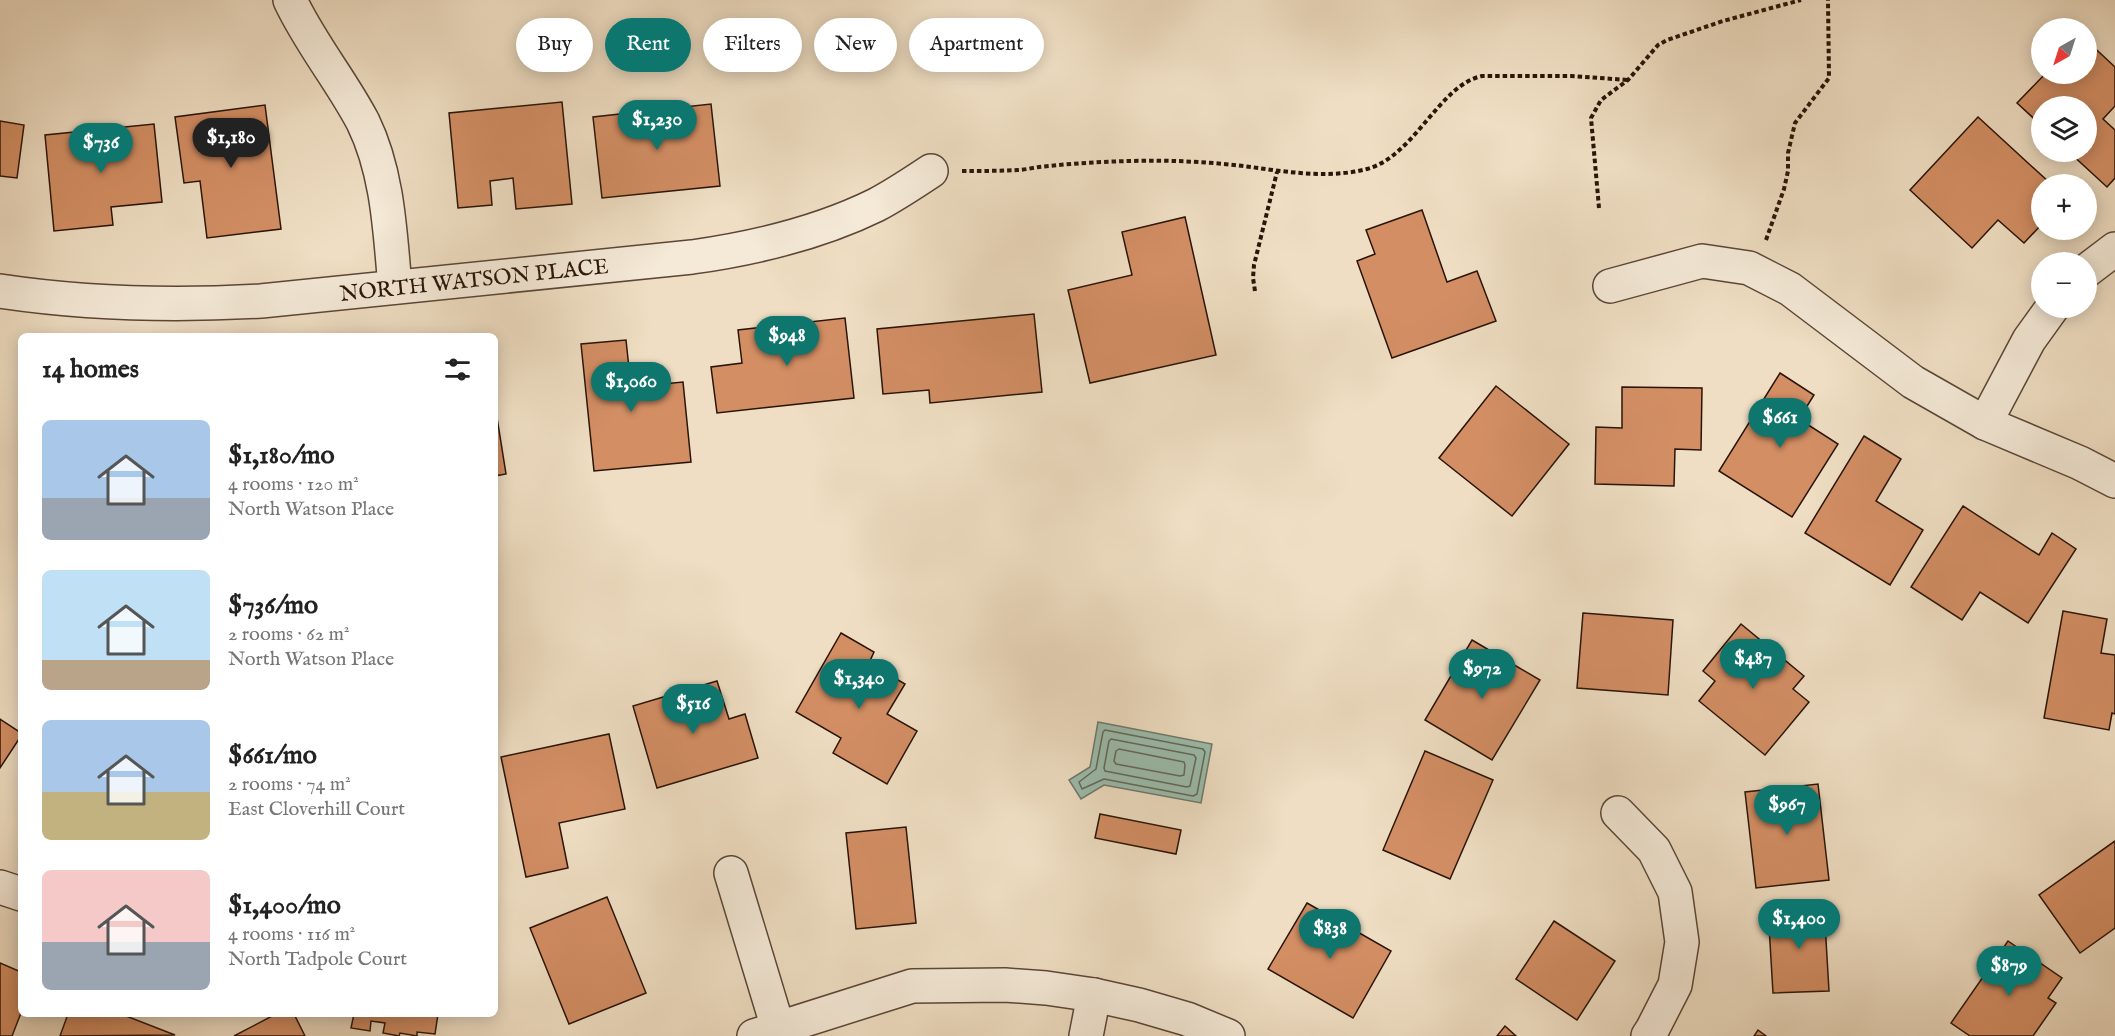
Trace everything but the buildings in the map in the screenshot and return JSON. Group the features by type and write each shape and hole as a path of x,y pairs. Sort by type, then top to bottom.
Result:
{"street":[{"path":"290,0 363,122 377,159 386,196 395,287"},
{"name":"NORTH WATSON PLACE","path":"0,291 90,302 204,304 261,301 730,252 806,233 842,220 878,204 931,171"},
{"path":"2097,263 2115,249"},
{"path":"1610,286 1702,261 1749,268 1790,289 1913,382 1985,423 2080,463 2115,481"},
{"path":"1985,423 2029,340 2045,318"},
{"path":"1618,813 1654,850 1675,892 1682,942 1675,985 1648,1036"},
{"path":"731,873 766,1032 912,986 1005,985 1094,995 1139,1005 1177,1016 1228,1036"},
{"path":"0,887 18,893"},
{"path":"1086,1036 1094,995"}],"path":[{"path":"1599,208 1591,118 1601,100 1628,80 1658,45 1685,33 1801,0"},
{"path":"1765,244 1784,189 1791,135 1795,123 1829,78 1828,0"},
{"path":"931,171 1019,170 1176,161 1258,168 1277,172 1363,170 1379,165 1394,156 1439,107 1471,78 1529,75 1628,80"},
{"path":"1255,291 1254,265 1277,172"}],"water":[{"path":"1098,722 1212,744 1201,803 1104,785 1081,799 1069,780 1090,767"}]}
